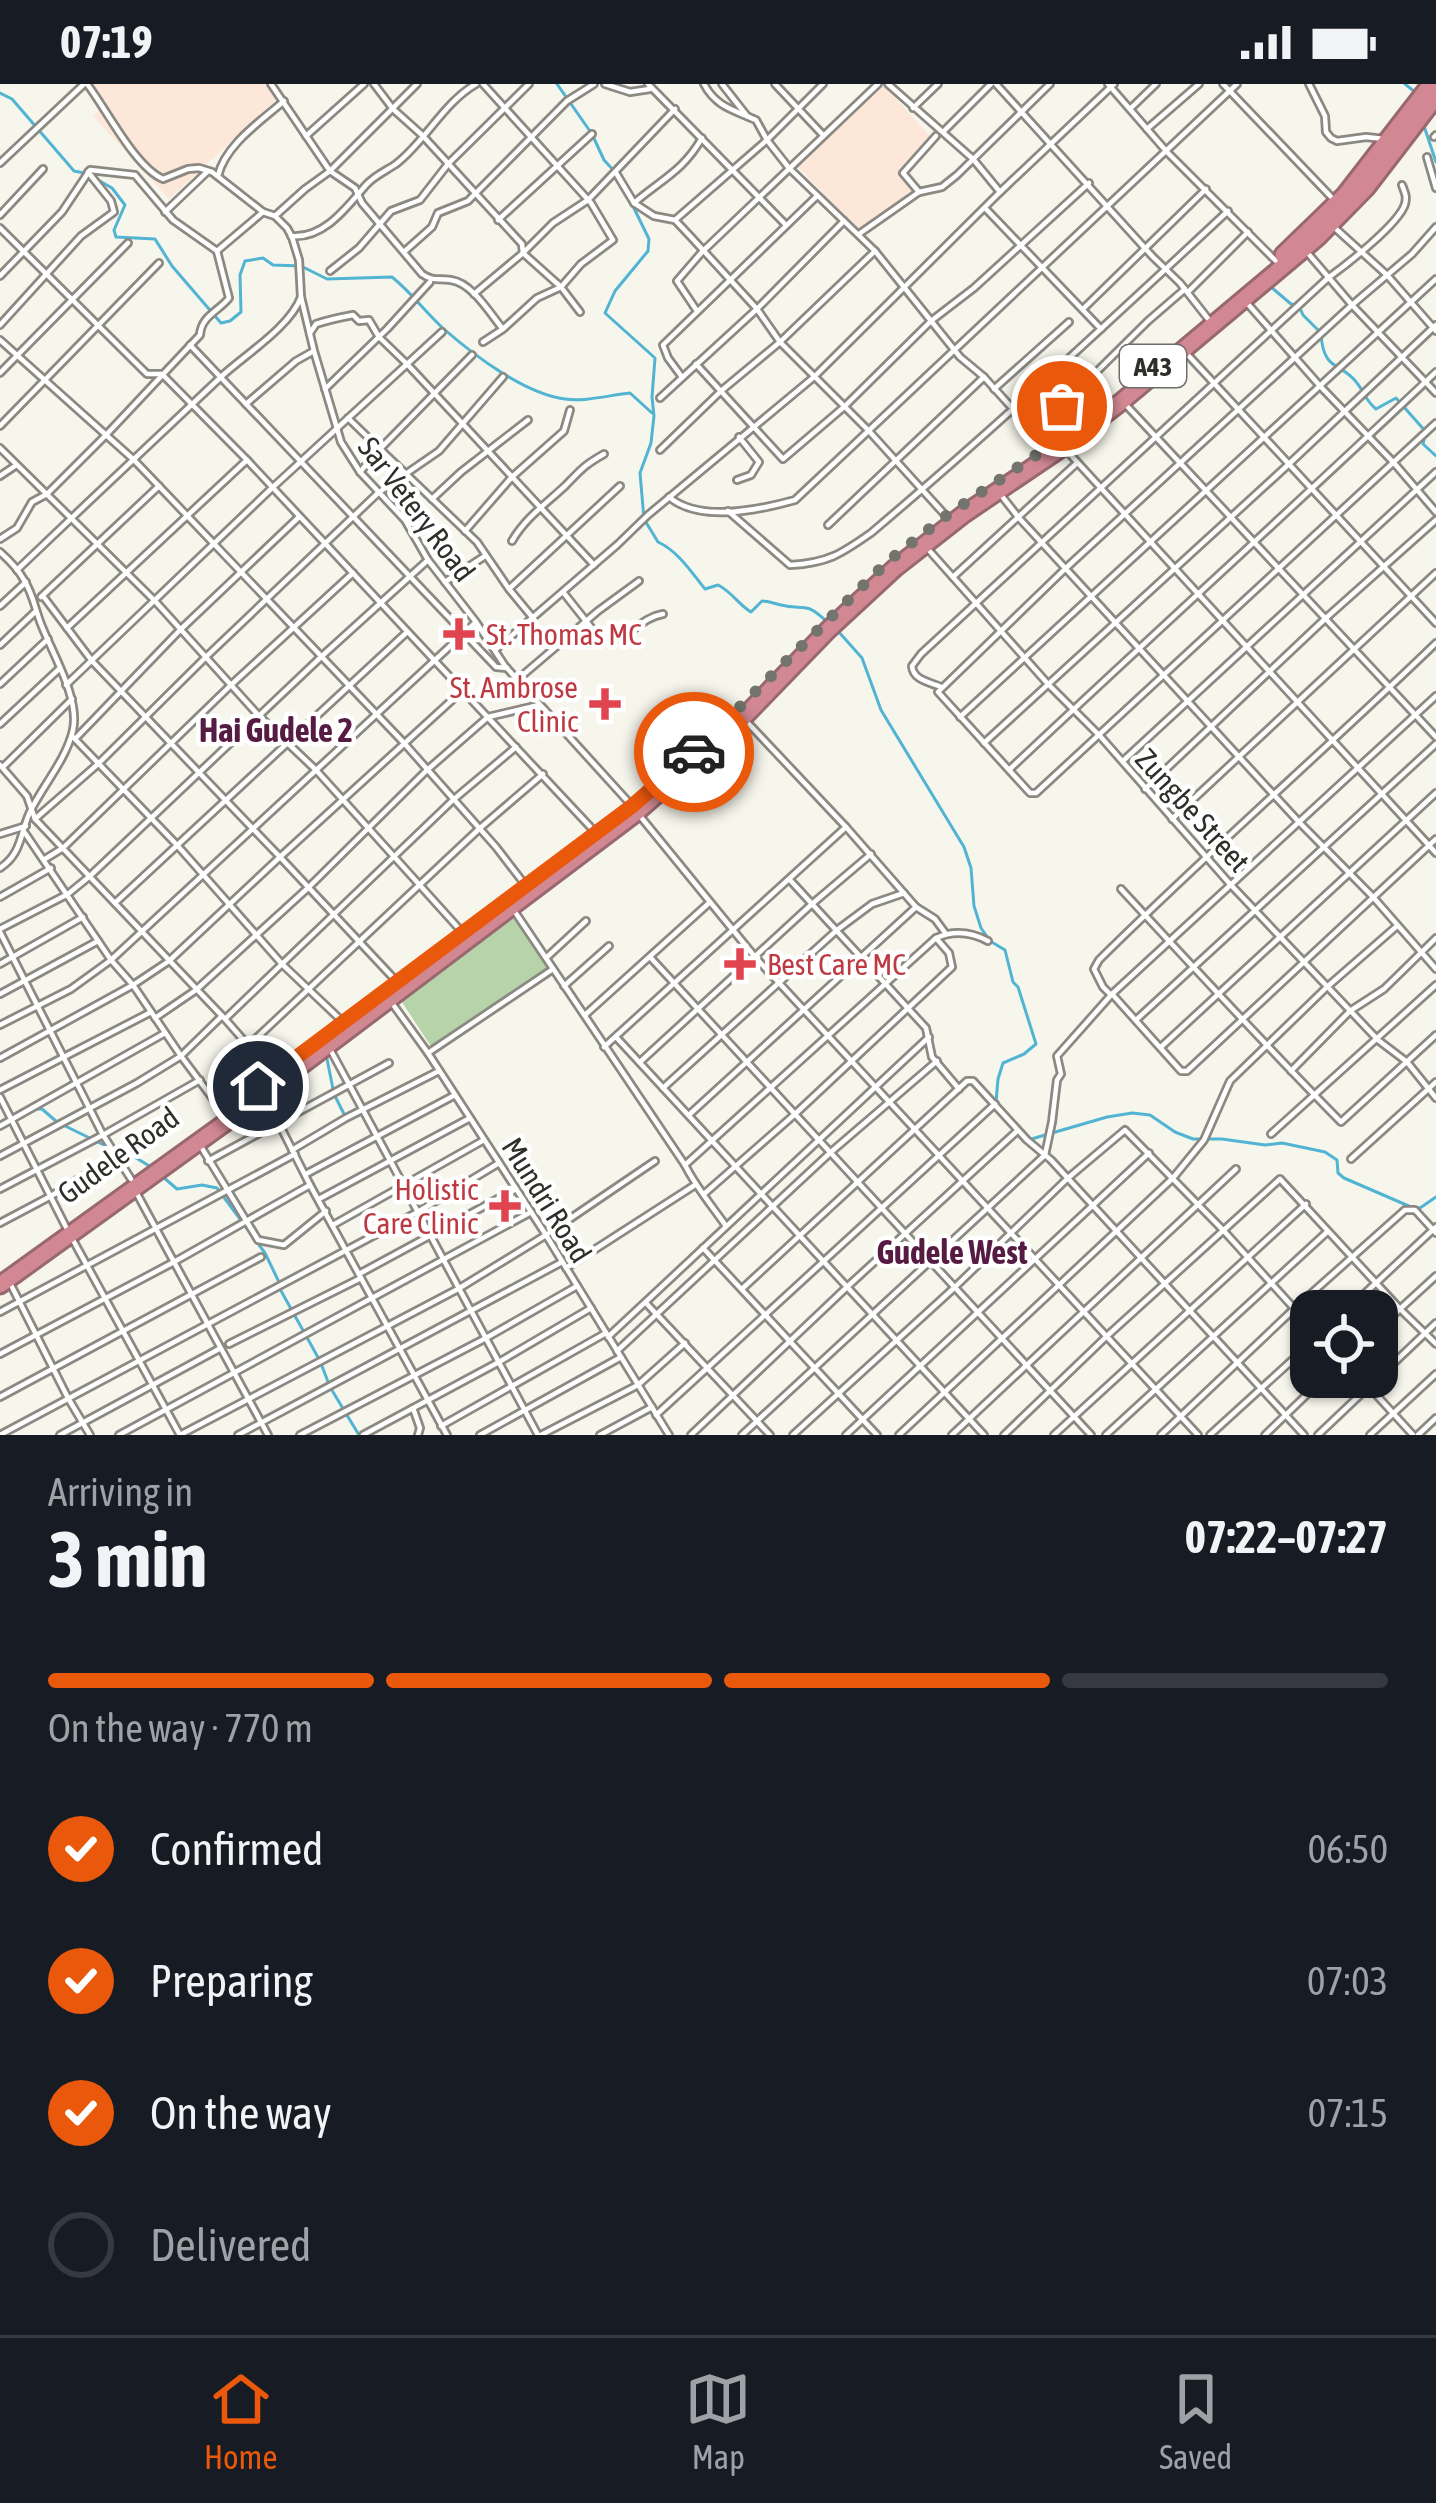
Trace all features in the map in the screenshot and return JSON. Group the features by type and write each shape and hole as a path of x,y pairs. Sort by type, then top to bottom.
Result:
{"highway":[{"name":"A43","path":"841,612 887,562 1116,396 1276,261 1337,203 1431,84"},
{"name":"A43","path":"825,627 924,544 1122,401 1305,249 1366,188 1436,97"},
{"name":"Gudele Road","path":"133,1184 198,1141 343,1022 512,908 635,809 744,717 825,627"},
{"name":"Gudele Road","path":"3,1279 264,1093 463,932 635,809 825,627"}],"street":[{"path":"0,163 85,84 155,177 163,179 188,169 208,171 275,216 329,171 417,84"},
{"path":"271,84 329,171 356,188 362,203 422,274 431,280 452,280 475,294 503,329"},
{"path":"306,136 364,84"},
{"path":"374,84 580,312"},
{"path":"292,236 307,235 334,220 461,95 479,84 505,106 588,200 613,240 561,286 537,298 483,342"},
{"path":"331,271 395,208 416,204 448,164 529,84"},
{"path":"405,251 432,227 442,210 465,204 567,101 594,84"},
{"path":"605,84 630,92 649,86 786,225"},
{"path":"704,84 730,112 758,123 789,168 875,251 955,350 1013,410 1042,451"},
{"path":"722,84 747,116"},
{"path":"775,84 823,135"},
{"path":"674,220 824,84"},
{"path":"697,311 677,281 878,84"},
{"path":"888,84 974,159 1000,191"},
{"path":"913,107 938,84"},
{"path":"944,131 994,84 1209,320"},
{"path":"858,234 919,192 942,187 1050,84"},
{"path":"1131,108 1156,84"},
{"path":"1147,129 1199,84"},
{"path":"1223,84 1337,203"},
{"path":"669,497 681,507 754,512 795,500 1237,84"},
{"path":"1309,84 1331,138 1389,141"},
{"path":"495,650 814,377 1111,85 1168,152 1276,261"},
{"path":"218,176 230,152 284,101"},
{"path":"475,294 553,223 588,200 675,109"},
{"path":"498,220 592,134"},
{"path":"919,192 903,173 936,136"},
{"path":"634,203 675,175 702,138"},
{"path":"1427,158 1436,188"},
{"path":"0,215 43,169"},
{"path":"165,212 208,171"},
{"path":"0,539 19,525 35,499 47,494 106,435 229,298 218,251 165,212 135,175 87,172"},
{"path":"0,276 62,212 87,172"},
{"path":"0,325 82,236 114,212 111,201 87,172"},
{"path":"616,173 634,203 654,216 674,220 757,309 780,342 946,516"},
{"path":"696,364 783,459 1089,183"},
{"path":"941,687 916,676 912,666 921,654 1362,250 1404,208 1402,185"},
{"path":"1083,309 1206,189"},
{"path":"682,377 663,345 818,196"},
{"path":"985,207 1102,329"},
{"path":"728,511 790,565 827,561 840,554 872,533 1013,410 1228,211"},
{"path":"218,251 263,212"},
{"name":"Sar Vetery Road","path":"275,216 292,236 299,260 310,334 336,430 360,472 405,520 428,560 507,668 635,809 755,957 1198,1435"},
{"path":"660,398 844,221"},
{"path":"984,743 1435,328 1332,225"},
{"path":"1436,227 938,692 1033,794 1436,423"},
{"path":"0,228 147,374 162,374 193,405 596,833"},
{"path":"1030,432 1248,232"},
{"path":"0,373 128,243"},
{"path":"1305,249 1436,393"},
{"path":"659,450 875,251"},
{"path":"0,427 159,263"},
{"path":"960,716 1436,278"},
{"path":"325,389 431,280"},
{"path":"17,570 274,331 302,297"},
{"path":"1245,301 1436,512"},
{"path":"310,334 316,324 353,315 359,321 369,320 379,337 594,565"},
{"path":"994,388 1069,322"},
{"path":"66,686 442,332"},
{"path":"0,340 134,460 267,598 404,743 526,886"},
{"path":"190,345 496,667 507,668"},
{"path":"246,404 314,351"},
{"path":"1185,351 1436,622"},
{"path":"360,472 472,356"},
{"path":"1009,770 1436,373"},
{"path":"35,819 378,493 439,452 503,377"},
{"path":"827,525 984,377"},
{"path":"1122,401 1436,740 1136,1019"},
{"path":"465,532 512,477 564,431 570,410"},
{"path":"348,418 477,542 533,618"},
{"path":"432,499 528,420"},
{"path":"737,480 751,475 759,462 739,437"},
{"path":"1063,447 1436,853"},
{"path":"0,448 155,601 463,932"},
{"path":"512,541 538,507 581,467 604,454"},
{"path":"67,629 247,460"},
{"path":"953,577 1078,463"},
{"path":"0,476 16,465"},
{"path":"1122,762 1436,472"},
{"path":"35,602 159,486"},
{"path":"509,589 620,486"},
{"path":"998,491 1436,969"},
{"path":"1,868 15,856 32,808 73,738 299,517"},
{"path":"1145,789 1436,520"},
{"name":"Zungbe Street","path":"924,544 1230,884 1378,1040 1407,1062 1436,1098"},
{"path":"0,552 26,582 35,602 72,699 73,738 177,845 282,964 343,1022"},
{"path":"445,582 485,556"},
{"path":"0,566 8,559"},
{"path":"268,1435 103,1135 0,931 68,894 90,876 428,560"},
{"path":"45,859 63,848 352,573"},
{"path":"1171,819 1436,573"},
{"path":"517,680 639,581"},
{"path":"0,607 26,582"},
{"path":"563,592 607,642 662,614"},
{"name":"Mundri Road","path":"43,596 92,661 361,942 667,1434"},
{"path":"0,645 36,610"},
{"path":"0,1024 71,988 111,960 476,622"},
{"path":"115,902 408,631"},
{"path":"0,684 47,639"},
{"path":"1436,643 1205,856 1094,969 1103,987 1184,1072 1436,839"},
{"path":"0,724 58,669"},
{"path":"0,1058 169,962 464,690"},
{"path":"742,1435 1045,1155 1060,1074 1057,1056 1111,994 1436,696"},
{"path":"72,699 1,766 26,796 35,819 274,1075"},
{"path":"539,705 488,717 196,990 0,1094 180,1435 458,1289 655,1161"},
{"path":"744,717 916,908 935,919 946,934"},
{"path":"0,1156 181,1056 453,800 516,747"},
{"path":"248,1046 543,774"},
{"path":"1161,1046 1436,793"},
{"path":"604,1047 846,826"},
{"path":"0,834 26,829"},
{"path":"26,829 111,960 226,1116"},
{"path":"640,1062 871,854"},
{"path":"0,897 51,868"},
{"path":"790,880 926,1028 929,1051 959,1089"},
{"path":"1121,889 1341,1123 1436,1035"},
{"path":"663,1088 837,930 872,904 904,893"},
{"path":"585,1015 709,903"},
{"path":"512,908 726,1227"},
{"path":"689,1116 916,908"},
{"path":"0,964 83,917"},
{"path":"546,958 586,921"},
{"path":"899,1435 1173,1178 1204,1140 1230,1081 1397,926"},
{"path":"685,1166 936,938 974,934 988,941"},
{"path":"704,1194 953,964 936,938"},
{"path":"1291,1071 1350,1011 1384,988 1436,938"},
{"path":"0,994 98,941"},
{"path":"564,986 609,946"},
{"path":"650,957 1091,1435"},
{"path":"428,1053 553,969"},
{"path":"1271,1134 1436,985"},
{"path":"0,1126 165,1033"},
{"path":"616,1036 984,1435"},
{"path":"441,1426 607,1335 929,1037"},
{"path":"327,1043 539,1435 638,1385 685,1343"},
{"path":"479,1435 619,1354 831,1152 938,1061"},
{"path":"208,1161 389,1063"},
{"path":"0,1312 157,1230 362,1110 439,1071"},
{"path":"0,1189 200,1080"},
{"path":"742,1288 973,1081 1304,1435"},
{"path":"1351,1159 1436,1082"},
{"path":"264,1093 446,1435"},
{"path":"305,1174 455,1095"},
{"path":"656,1415 995,1104"},
{"path":"319,1199 470,1118"},
{"path":"794,1435 1124,1130 1290,1303"},
{"path":"691,1435 1018,1131"},
{"path":"333,1225 484,1140"},
{"path":"198,1141 258,1240 284,1245 326,1211"},
{"path":"846,1435 1149,1153"},
{"path":"0,1223 117,1154"},
{"path":"0,1435 416,1213 499,1163"},
{"path":"952,1435 1236,1169"},
{"path":"1004,1435 1280,1179 1436,1344"},
{"path":"238,1435 564,1265 695,1185"},
{"path":"0,1354 310,1186"},
{"path":"230,1344 516,1189"},
{"path":"1054,1435 1306,1204"},
{"path":"1315,1290 1406,1210 1414,1210 1435,1230 1368,1290"},
{"path":"119,1435 531,1212"},
{"path":"1106,1435 1330,1230"},
{"path":"703,1248 877,1435"},
{"path":"0,1397 261,1257"},
{"path":"1400,1309 1436,1276"},
{"path":"3,1279 90,1435"},
{"path":"300,1435 577,1286"},
{"path":"646,1303 770,1435"},
{"path":"363,1435 591,1308"},
{"path":"1161,1435 1290,1313"},
{"path":"1398,1360 1436,1323"},
{"path":"61,1435 221,1348"},
{"path":"1210,1435 1290,1362"},
{"path":"1370,1435 1436,1374"},
{"path":"1265,1435 1304,1398"},
{"path":"1318,1435 1358,1398"},
{"path":"1378,1398 1416,1435 1436,1418"},
{"path":"600,1435 652,1407"},
{"path":"412,1408 421,1428 418,1435"}],"shaded area":[{"path":"91,84 265,84 278,98 169,199 93,116 107,102"},
{"path":"882,84 931,137 899,174 913,189 860,231 796,165"}],"green space":[{"path":"515,917 550,969 432,1048 398,996"}],"waterway":[{"path":"557,84 615,172"},
{"path":"1405,84 1415,92"},
{"path":"0,93 12,99 74,171 84,173"},
{"path":"1424,126 1436,162"},
{"path":"98,180 112,188 125,205 114,230 116,237 155,239 221,323 241,312 240,275 245,261 263,258 273,265 301,266 327,279 392,277 457,340 517,382 565,399 630,393 652,413"},
{"path":"628,196 649,239 648,251 615,291 605,313 655,358 651,443 640,473 644,519 658,542 705,589 718,585 751,612 765,601 808,608 826,621"},
{"path":"1271,287 1299,306 1321,333 1329,361 1351,376 1376,409 1396,398 1426,432 1423,444 1436,456"},
{"path":"838,631 862,658 881,710 964,847 981,928 1005,950 1018,987 1036,1044 1003,1063 996,1102"},
{"path":"326,1054 334,1094 346,1118"},
{"path":"0,1103 8,1116"},
{"path":"34,1109 42,1109 57,1122 108,1147"},
{"path":"1028,1140 1107,1117 1150,1115 1193,1139 1282,1143 1325,1152 1337,1160 1338,1173 1344,1178 1411,1207 1420,1208 1436,1197"},
{"path":"116,1152 151,1167"},
{"path":"163,1177 177,1189 217,1188 265,1253 278,1280"},
{"path":"280,1289 359,1435"}],"way so far":[{"path":"694,752 887,562 1042,451 1030,432 1062,406"}],"place":[{"name":"St. Thomas MC","path":"459,634"},
{"name":"St. Ambrose Clinic","path":"605,704"},
{"name":"Best Care MC","path":"740,964"},
{"name":"Holistic Care Clinic","path":"505,1206"}],"district":[{"name":"Hai Gudele 2","path":"276,730"},
{"name":"Gudele West","path":"952,1252"}],"route":[{"path":"258,1086 632,806 694,752"}]}
